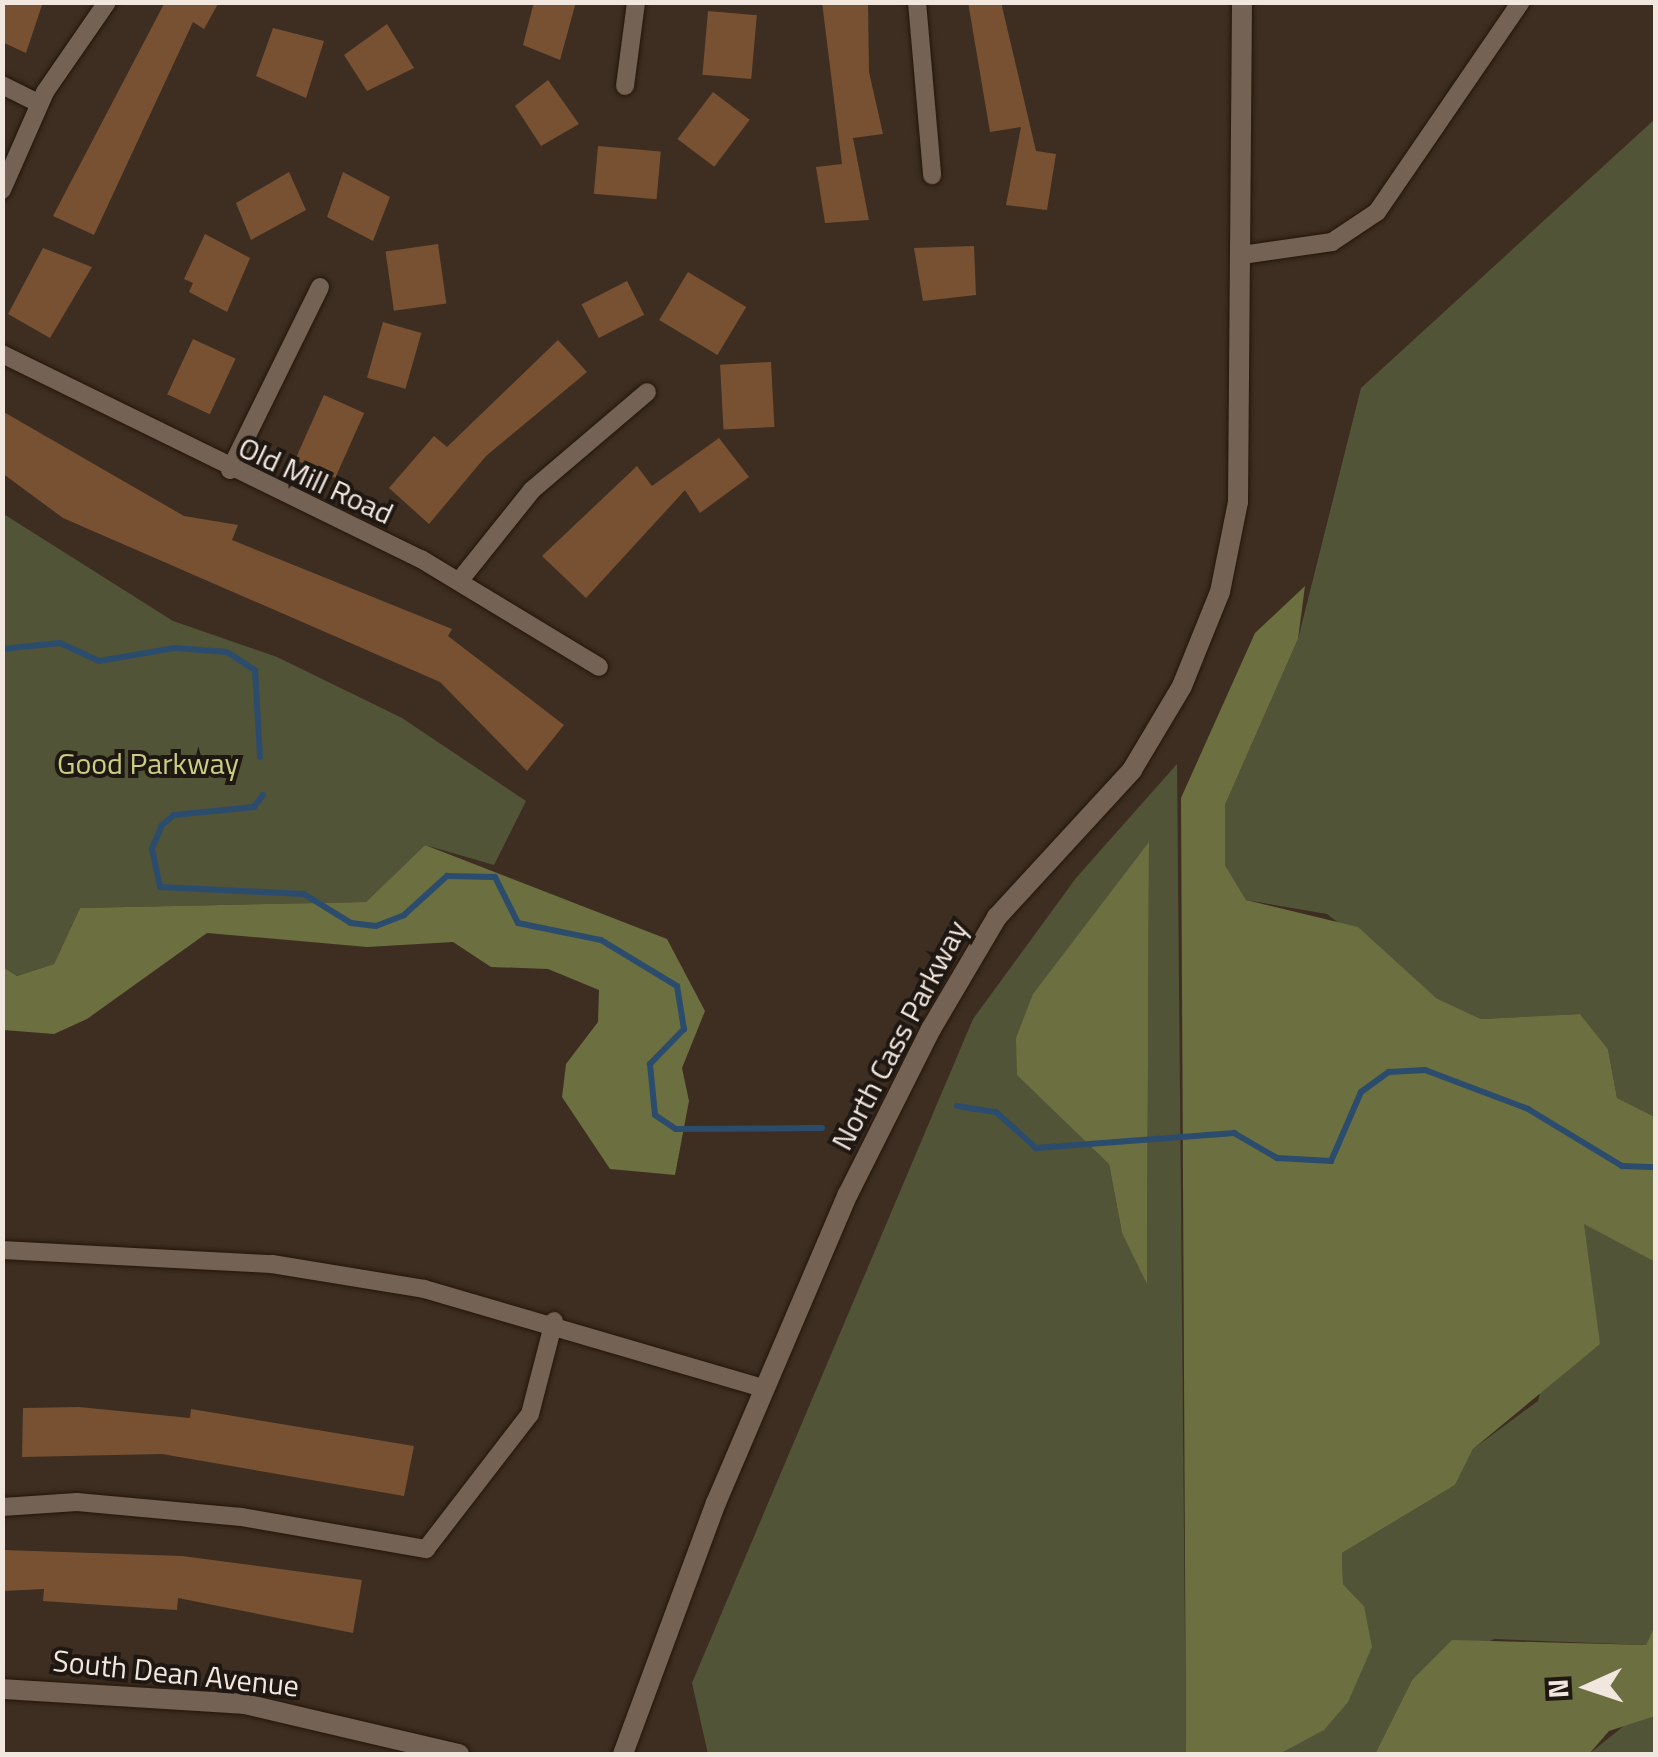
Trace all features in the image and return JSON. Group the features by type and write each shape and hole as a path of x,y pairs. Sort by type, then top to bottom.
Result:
{"street":[{"path":"2,190 40,104 107,2"},
{"path":"626,86 636,2"},
{"path":"918,2 932,176"},
{"name":"North Cass Parkway","path":"623,1754 765,1388 930,1028 997,916 1132,770 1182,686 1220,592 1238,502 1242,2"},
{"path":"1242,255 1332,242 1377,212 1521,2"},
{"path":"2,85 40,104"},
{"path":"230,470 320,287"},
{"name":"Old Mill Road","path":"2,354 230,470 460,580 600,668"},
{"path":"460,580 532,490 647,392"},
{"path":"2,1250 272,1264 554,1321 765,1388"},
{"path":"2,1507 78,1502 241,1517 426,1549 530,1414 554,1321"},
{"name":"South Dean Avenue","path":"2,1689 245,1704 458,1754"}],"green space":[{"path":"1655,119 1655,1117 1617,1098 1608,1049 1580,1014 1481,1019 1436,998 1327,914 1246,900 1225,865 1225,805 1298,639 1361,388"},
{"name":"Good Parkway","path":"2,513 173,621 277,657 402,718 526,801 494,865 425,845 366,902 80,908 54,964 17,976 3,967"},
{"path":"1305,586 1298,639 1225,805 1225,865 1246,900 1358,927 1436,998 1481,1019 1580,1014 1608,1049 1617,1098 1655,1117 1655,1262 1584,1224 1600,1344 1473,1449 1455,1485 1342,1553 1343,1584 1364,1606 1372,1647 1348,1702 1324,1730 1279,1754 1186,1754 1181,798 1255,633"},
{"path":"1177,764 1186,1754 708,1754 692,1683 973,1019 1076,878","holes":["1149,844 1147,1281 1122,1233 1109,1164"]},
{"path":"1149,842 1147,1284 1122,1233 1109,1164 1017,1075 1016,1038 1033,994"},
{"path":"425,845 667,939 705,1011 682,1068 689,1101 675,1175 610,1169 562,1097 566,1064 598,1022 599,990 548,969 491,967 453,942 367,947 207,933 87,1019 54,1034 3,1030 3,967 17,976 54,964 80,908 366,902"},
{"path":"1583,1223 1655,1262 1656,1626 1646,1645 1494,1639 1412,1680 1375,1754 1279,1754 1364,1606 1343,1584 1342,1553 1455,1485 1473,1449 1538,1401"},
{"path":"1655,1626 1655,1716 1609,1731 1589,1754 1375,1754 1412,1680 1452,1640 1646,1645"},
{"path":"1636,1716 1655,1716 1655,1754 1589,1754"}],"building":[{"path":"2,2 43,2 26,53 2,42"},
{"path":"165,2 219,2 204,29 193,22 94,235 53,216"},
{"path":"534,2 576,2 560,60 523,45"},
{"path":"822,2 868,2 869,72 883,134 853,138 869,220 825,223 816,167 842,164"},
{"path":"968,2 1001,2 1036,151 1056,154 1047,210 1006,205 1021,127 990,132"},
{"path":"708,11 757,15 751,79 702,75"},
{"path":"387,24 414,68 367,91 344,55"},
{"path":"273,28 324,41 306,98 256,76"},
{"path":"548,80 579,124 541,146 515,106"},
{"path":"713,92 750,120 714,167 677,139"},
{"path":"598,146 661,151 657,199 594,194"},
{"path":"289,172 306,210 251,240 236,203"},
{"path":"343,172 390,197 373,241 327,217"},
{"path":"205,234 250,258 227,312 189,292 193,283 184,279"},
{"path":"438,244 446,303 394,311 386,251"},
{"path":"974,246 976,295 923,301 914,248"},
{"path":"43,248 92,267 50,338 8,314"},
{"path":"688,272 746,307 717,355 659,320"},
{"path":"627,281 644,315 599,338 582,304"},
{"path":"383,322 421,333 405,389 367,378"},
{"path":"193,339 236,359 210,414 167,394"},
{"path":"558,340 587,372 486,456 429,524 389,488 434,436 447,447"},
{"path":"771,362 774,427 723,430 720,365"},
{"path":"324,395 364,413 335,478 295,460"},
{"path":"2,411 184,516 238,525 232,540 452,629 448,636 564,725 527,771 440,682 63,518 2,473"},
{"path":"719,438 749,477 700,513 685,490 586,598 542,556 637,466 652,486"},
{"path":"79,1407 190,1418 191,1409 414,1446 404,1496 162,1454 22,1457 23,1408"},
{"path":"2,1550 182,1556 362,1580 353,1633 178,1598 177,1610 43,1601 44,1589 2,1591"}],"waterway":[{"path":"2,649 60,643 99,661 175,648 227,652 255,670 260,757"},
{"path":"263,795 254,807 174,815 162,825 152,849 160,887 304,894 351,923 376,926 404,915 447,876 495,877 518,923 601,940 677,986 684,1029 650,1064 655,1115 676,1129 822,1128"},
{"path":"957,1106 996,1112 1036,1148 1234,1133 1277,1158 1331,1161 1361,1092 1389,1072 1425,1070 1528,1109 1622,1166 1656,1167"}]}
